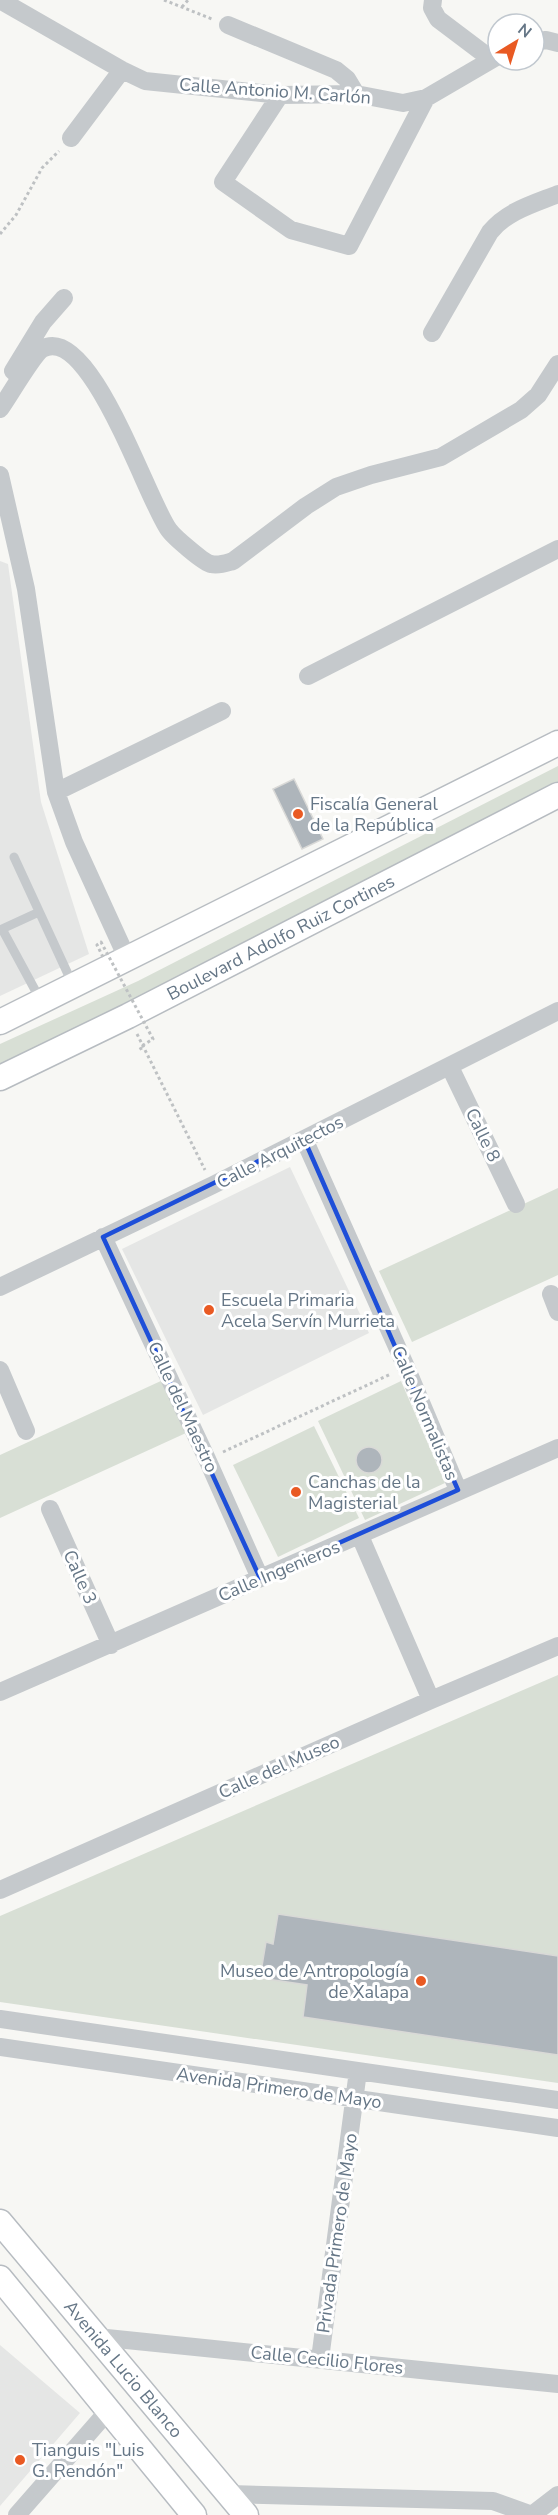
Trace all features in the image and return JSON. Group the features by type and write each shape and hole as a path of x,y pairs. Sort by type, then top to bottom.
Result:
{"main road":[{"path":"0,1022 558,743"},
{"name":"Boulevard Adolfo Ruiz Cortines","path":"0,1078 128,1016 558,795"},
{"name":"Avenida Lucio Blanco","path":"0,2222 246,2515"},
{"name":"Avenida Lucio Blanco","path":"4,2290 194,2515"}],"street":[{"name":"Calle Antonio M. Carlón","path":"0,0 145,81 280,95 356,94 403,104 426,98 486,63"},
{"name":"Calle Antonio M. Carlón","path":"432,4 438,19 486,52"},
{"path":"228,25 336,70 347,79 356,94"},
{"path":"71,138 122,70"},
{"path":"280,95 224,182 291,230 349,246 426,98"},
{"path":"432,333 490,232 499,221 514,212 558,194"},
{"path":"0,396 1,390 43,322 64,298"},
{"path":"0,409 41,350 53,346 66,349 78,360 110,408 168,530 209,564 221,565 233,561 306,506 336,488 371,475 441,457 521,410 538,395 558,364"},
{"path":"0,475 8,545 26,589 56,792 74,842 127,958"},
{"path":"308,676 558,549"},
{"path":"56,792 222,711"},
{"name":"Calle Arquitectos","path":"0,1287 213,1185 558,1011"},
{"name":"Calle 8","path":"450,1067 516,1204"},
{"name":"Calle Normalistas","path":"304,1139 406,1367 458,1490"},
{"name":"Calle del Maestro","path":"104,1237 260,1578"},
{"path":"551,1294 558,1312"},
{"path":"0,1370 26,1431"},
{"name":"Calle Ingenieros","path":"0,1692 111,1646 458,1490 558,1448"},
{"name":"Calle 3","path":"50,1509 111,1646"},
{"path":"360,1536 431,1700"},
{"name":"Calle del Museo","path":"0,1890 558,1646"},
{"name":"Avenida Primero de Mayo","path":"0,2019 558,2100"},
{"name":"Avenida Primero de Mayo","path":"0,2047 558,2128"},
{"name":"Privada Primero de Mayo","path":"320,2359 358,2071"},
{"name":"Calle Cecilio Flores","path":"96,2337 558,2384"},
{"path":"17,2515 108,2411"},
{"path":"229,2494 493,2501 532,2515 558,2495"}],"lane":[{"path":"14,857 73,985"},
{"path":"39,912 2,929 41,1001"}],"path":[{"path":"164,0 228,25"},
{"path":"182,7 188,0"},
{"path":"0,234 16,215 42,168 71,138"},
{"path":"103,957 97,945 101,942 153,1039 140,1047 141,1051 146,1052"},
{"path":"128,1016 213,1185"},
{"path":"207,1459 406,1367"}],"highlighted area":[{"path":"304,1139 458,1490 260,1578 103,1237"}],"shaded area":[{"path":"0,561 8,564 41,802 89,954 0,996"},
{"path":"558,766 558,786 0,1068 0,1044 138,981"},
{"path":"290,1167 369,1333 203,1415 122,1249"},
{"path":"558,1188 558,1275 412,1342 379,1271"},
{"path":"163,1380 186,1433 0,1518 0,1455"},
{"path":"401,1381 445,1483 365,1520 318,1421"},
{"name":"Canchas de la Magisterial","path":"314,1426 359,1518 278,1557 233,1465"},
{"path":"558,1675 558,2083 0,2002 0,1916"},
{"name":"Tianguis \"Luis G. Rendón\"","path":"0,2345 80,2413 0,2506"}],"building":[{"name":"Fiscalía General de la República","path":"294,779 323,839 302,849 273,789"},
{"path":"369,1447 378,1451 382,1460 378,1469 369,1473 360,1469 356,1460 360,1451"},
{"name":"Museo de Antropología de Xalapa","path":"278,1914 558,1956 558,2055 303,2017 307,1985 260,1978 266,1942 273,1944"}],"place":[{"name":"Fiscalía General de la República","path":"298,814"},
{"name":"Escuela Primaria Acela Servín Murrieta","path":"209,1310"},
{"name":"Canchas de la Magisterial","path":"296,1492"},
{"name":"Museo de Antropología de Xalapa","path":"421,1981"},
{"name":"Tianguis \"Luis G. Rendón\"","path":"20,2460"}]}
